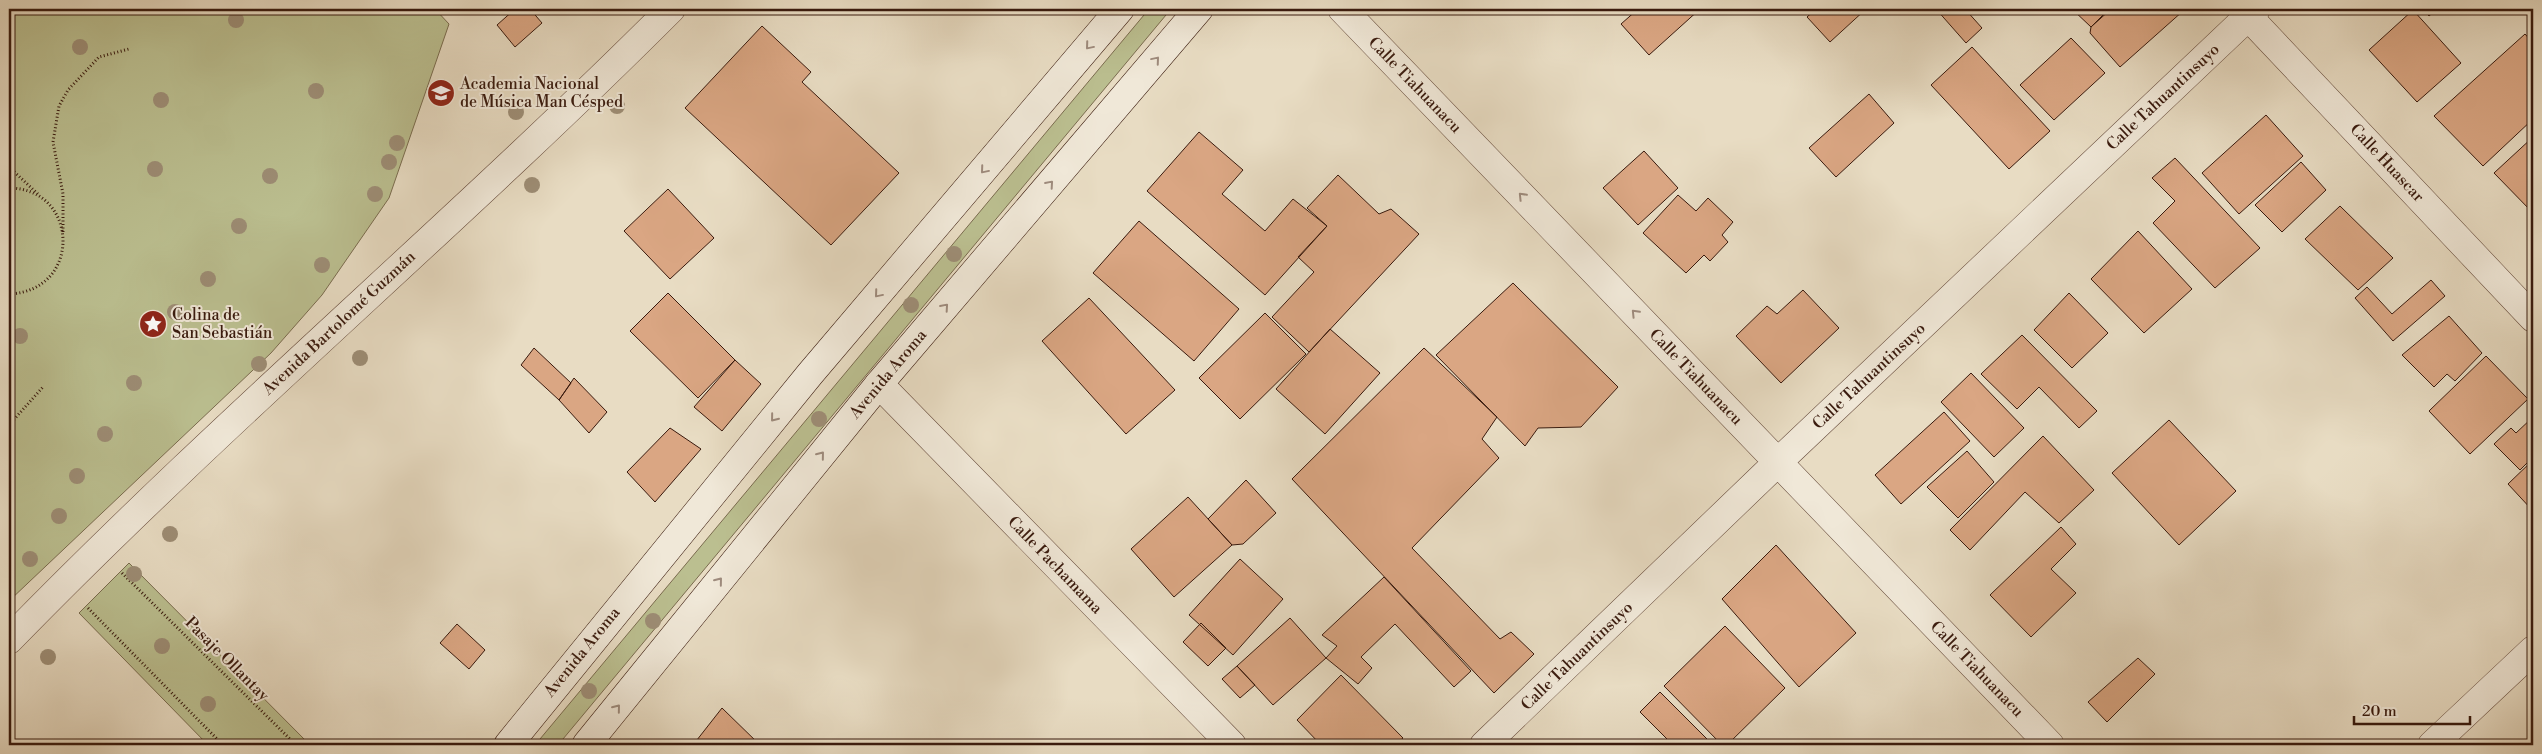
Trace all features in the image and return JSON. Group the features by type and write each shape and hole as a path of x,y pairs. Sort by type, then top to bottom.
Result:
{"street":[{"name":"Avenida Bartolomé Guzmán","path":"9,640 98,549 583,97 671,9"},
{"name":"Avenida Aroma","path":"508,745 804,382 1120,9"},
{"name":"Avenida Aroma","path":"586,745 879,384 1199,9"},
{"name":"Calle Tiahuanacu","path":"1342,9 2050,745"},
{"name":"Calle Tahuantinsuyo","path":"1484,745 2248,11"},
{"name":"Calle Huascar","path":"2248,11 2533,318"},
{"name":"Calle Pachamama","path":"879,384 1232,745"},
{"path":"2432,745 2533,650"}],"path":[{"path":"9,294 20,294 36,289 49,279 58,266 64,250 63,194 53,142 59,106 68,90 80,75 99,57 128,49"},
{"path":"9,167 45,200 57,214 63,232"},
{"path":"9,188 29,191 45,200"},
{"path":"9,425 43,387"},
{"name":"Pasaje Ollantay","path":"140,591 296,745"},
{"path":"104,625 223,745"}],"green space":[{"name":"Colina de San Sebastián","path":"9,9 435,9 449,24 389,198 322,295 271,353 9,601"},
{"path":"1149,9 1171,9 558,745 535,745"},
{"path":"129,563 310,745 208,745 79,613"}],"building":[{"path":"515,9 530,9 542,23 515,47 497,25"},
{"path":"1638,9 1700,9 1649,55 1621,24"},
{"path":"1816,9 1866,9 1830,42 1807,17"},
{"path":"1936,9 1965,9 1982,28 1966,43"},
{"path":"2072,9 2109,9 2091,27"},
{"path":"2111,9 2181,9 2183,11 2120,67 2090,33 2091,27"},
{"path":"2422,9 2437,9 2429,16"},
{"path":"2413,10 2461,63 2417,102 2369,50"},
{"path":"762,26 811,72 802,82 899,173 831,245 685,108"},
{"path":"2525,34 2533,43 2533,119 2483,166 2434,116"},
{"path":"2071,38 2105,73 2054,120 2020,85"},
{"path":"1972,47 2050,131 2009,169 1931,85"},
{"path":"1869,94 1894,123 1836,177 1809,148"},
{"path":"2266,115 2303,156 2239,214 2202,173"},
{"path":"1199,132 1243,170 1222,194 1265,231 1293,199 1327,226 1265,295 1147,191"},
{"path":"2533,137 2533,213 2494,173"},
{"path":"1644,151 1678,188 1638,225 1603,188"},
{"path":"2175,158 2260,248 2215,288 2153,223 2175,201 2152,178"},
{"path":"2301,162 2326,190 2282,232 2255,205"},
{"path":"1338,175 1379,214 1391,209 1419,234 1309,352 1272,317 1314,272 1298,257 1327,226 1307,208"},
{"path":"668,189 714,238 670,279 624,231"},
{"path":"1678,195 1696,211 1708,198 1733,222 1722,235 1728,242 1710,261 1704,255 1686,273 1643,233"},
{"path":"2340,206 2393,258 2358,290 2305,239"},
{"path":"1139,221 1239,309 1194,361 1093,273"},
{"path":"2138,231 2192,289 2144,333 2091,279"},
{"path":"2431,280 2445,296 2393,341 2355,298 2367,287 2392,314"},
{"path":"1513,283 1618,387 1581,427 1538,428 1525,446 1436,355"},
{"path":"1803,290 1839,328 1781,383 1736,336 1767,306 1777,314"},
{"path":"668,293 735,360 698,398 630,331"},
{"path":"2069,293 2108,333 2072,368 2034,330"},
{"path":"1089,298 1175,390 1126,434 1042,341"},
{"path":"1265,313 1306,354 1240,419 1199,378"},
{"path":"2449,316 2482,353 2455,381 2447,374 2434,387 2402,355"},
{"path":"1330,329 1380,373 1325,434 1276,389"},
{"path":"2022,335 2097,411 2079,428 2039,387 2017,409 1981,374"},
{"path":"534,348 571,383 559,400 521,365"},
{"path":"1424,348 1497,417 1482,439 1499,458 1412,548 1500,639 1511,632 1534,654 1494,693 1292,479"},
{"path":"2486,356 2528,399 2470,454 2429,411"},
{"path":"735,360 761,384 722,431 694,407"},
{"path":"1971,373 2024,428 1994,457 1941,402"},
{"path":"574,378 607,412 589,433 559,400"},
{"path":"1944,412 1970,441 1901,504 1875,475"},
{"path":"2533,417 2533,457 2520,470 2494,444 2511,428 2516,433"},
{"path":"2169,420 2236,491 2179,545 2112,473"},
{"path":"670,428 701,449 655,502 627,472"},
{"path":"2043,436 2094,490 2059,523 2025,492 1970,550 1950,530"},
{"path":"1967,451 1994,482 1958,518 1927,487"},
{"path":"2533,460 2533,511 2508,484"},
{"path":"1246,480 1276,513 1243,544 1232,545 1208,519"},
{"path":"1188,497 1232,545 1174,597 1131,549"},
{"path":"2061,527 2076,544 2051,569 2076,593 2031,637 1990,595"},
{"path":"1776,545 1856,633 1799,687 1722,599"},
{"path":"1240,559 1283,599 1233,655 1189,615"},
{"path":"1384,577 1471,671 1454,687 1395,624 1361,657 1372,668 1358,684 1326,658 1337,646 1322,635"},
{"path":"1290,618 1326,658 1273,705 1237,666"},
{"path":"1201,623 1226,648 1208,666 1183,642"},
{"path":"457,624 485,650 469,669 440,643"},
{"path":"1725,626 1785,688 1727,745 1722,745 1664,686"},
{"path":"2138,658 2155,674 2107,722 2088,702"},
{"path":"1237,666 1255,685 1240,698 1222,679"},
{"path":"1341,675 1403,738 1395,745 1321,745 1297,720"},
{"path":"1660,692 1713,745 1673,745 1640,712"},
{"path":"722,708 760,745 693,745"}],"place":[{"name":"Academia Nacional de Música Man Césped","path":"441,93"},
{"name":"Colina de San Sebastián","path":"153,324"}]}
